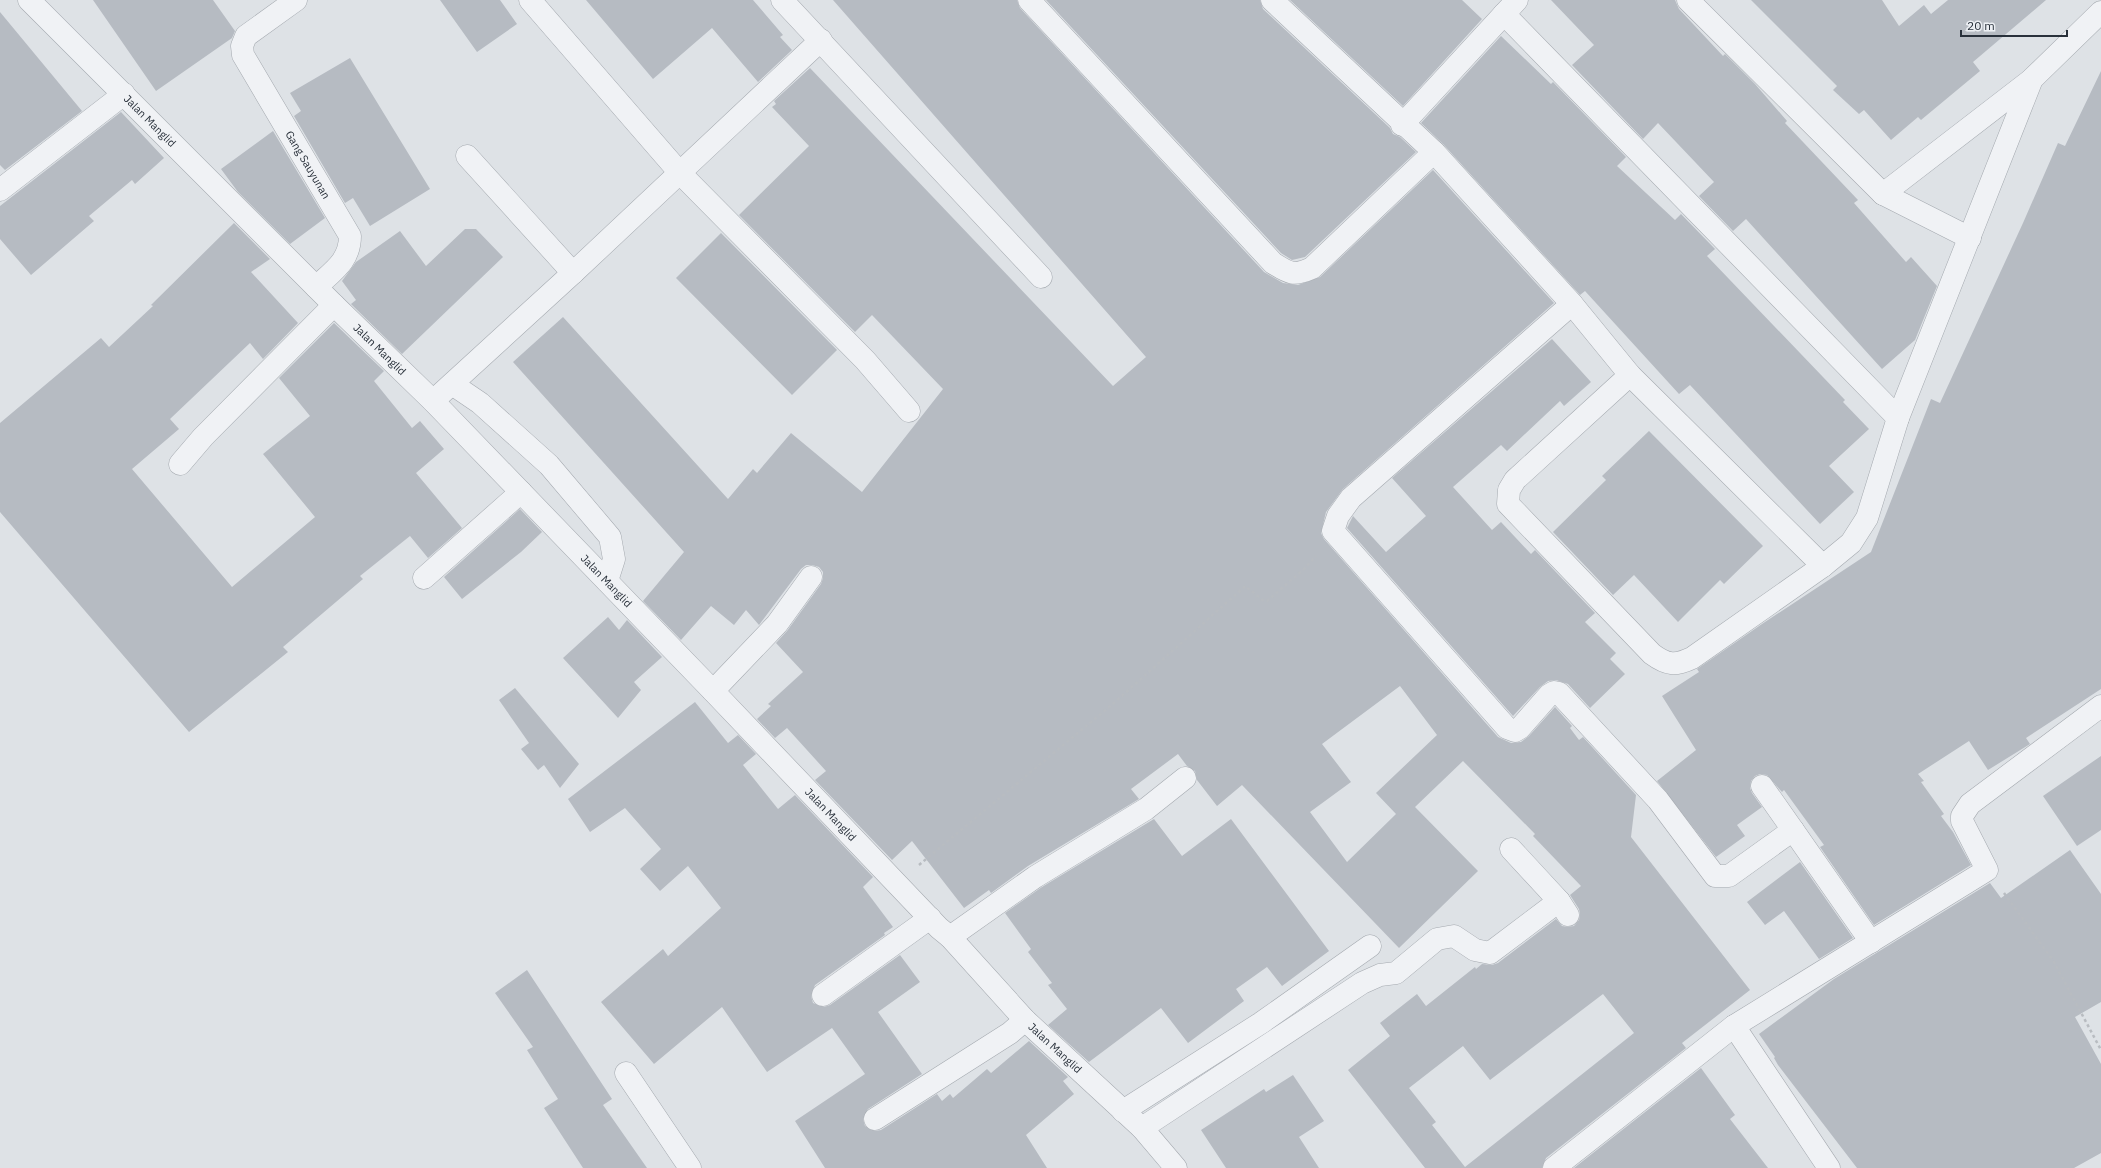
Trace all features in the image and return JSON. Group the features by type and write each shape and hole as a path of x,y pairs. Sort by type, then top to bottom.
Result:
{"street":[{"name":"Jalan Manglid","path":"29,0 334,305 433,401 713,690 930,918 950,937 1025,1020 1142,1128 1176,1168"},
{"name":"Gang Sauyunan","path":"296,0 246,36 242,46 243,55 350,236 350,247 345,258 316,287"},
{"path":"530,0 680,173 865,360 909,411"},
{"path":"782,0 1041,277"},
{"path":"1029,0 1273,263 1287,272 1298,274 1312,268 1434,152"},
{"path":"1688,0 1883,194 1970,238"},
{"path":"1276,2 1402,124 1434,152 1572,304 1630,375 1822,566"},
{"path":"1402,124 1511,7 1898,418"},
{"path":"1883,194 2032,79 2101,12"},
{"path":"433,401 574,273 821,40"},
{"path":"1630,375 1515,480 1509,490 1508,504 1652,654 1662,662 1680,664 1692,658 1822,566 1851,543 1867,518 1898,418 2032,79"},
{"path":"0,190 124,94"},
{"path":"467,156 574,273"},
{"path":"1572,304 1351,498 1338,516 1333,531 1432,645 1507,728 1515,730 1520,728 1549,695 1554,692 1559,693 1658,800 1715,876 1729,876 1794,830"},
{"path":"180,464 203,437 334,305"},
{"path":"452,384 480,403 549,465 610,537 614,559 607,581"},
{"path":"424,578 521,492"},
{"path":"713,690 776,624 811,577"},
{"path":"1554,1168 1734,1026 1988,870 1962,821 1964,810 2101,706"},
{"path":"950,937 1035,876 1146,809 1185,778"},
{"path":"1762,786 1871,942"},
{"path":"1142,1128 1362,983 1380,975 1396,973 1438,939 1454,936 1475,950 1490,953 1563,908 1511,849"},
{"path":"822,995 930,918"},
{"path":"1124,1111 1261,1023 1370,946"},
{"path":"875,1119 1010,1033 1025,1020"},
{"path":"1734,1026 1829,1168"},
{"path":"626,1073 690,1168"}],"path":[{"path":"897,883 1115,702 1245,586 1264,601 1272,599 1304,569 1324,547 1333,531"},
{"path":"1988,870 2054,962 2101,1050"}],"building":[{"path":"93,0 213,0 235,31 232,38 156,91"},
{"path":"440,0 500,0 517,24 477,52"},
{"path":"586,0 753,0 783,35 780,37 792,50 758,82 712,28 653,79"},
{"path":"833,0 1017,0 1020,8 1264,272 1283,283 1298,285 1320,277 1433,170 1554,303 1343,489 1326,512 1321,533 1324,539 1498,737 1511,743 1521,742 1529,736 1555,707 1572,726 1570,728 1579,740 1583,737 1636,795 1631,837 1750,990 1682,1043 1686,1048 1546,1158 1542,1168 1425,1168 1348,1070 1390,1036 1380,1023 1417,994 1426,1006 1475,967 1476,969 1482,964 1492,965 1498,963 1556,919 1562,926 1568,927 1574,926 1579,920 1579,909 1570,895 1581,886 1533,836 1535,834 1463,761 1415,807 1478,871 1399,948 1242,785 1217,806 1197,780 1195,771 1187,766 1178,754 1131,789 1139,799 1028,866 991,893 989,890 964,908 912,841 892,860 815,780 826,771 787,728 775,738 757,719 771,706 768,704 803,672 776,643 787,631 821,584 823,572 819,567 806,565 801,569 759,625 746,610 734,625 711,606 681,640 643,601 684,552 513,362 563,317 728,499 753,469 757,473 791,433 862,492 943,389 872,315 855,332 739,215 809,146 772,107 776,104 774,101 810,68 1113,386 1146,357","holes":["1400,686 1437,735 1376,793 1396,814 1347,862 1310,812 1351,782 1322,744","1603,994 1634,1033 1465,1167 1432,1125 1436,1122 1409,1088 1463,1046 1490,1080"]},
{"path":"1046,0 1260,0 1263,9 1390,128 1393,134 1400,137 1416,152 1305,257 1292,260 1281,253"},
{"path":"1290,0 1462,0 1482,19 1403,106"},
{"path":"1551,0 1675,0 1679,9 1723,56 1725,54 1755,84 1787,121 1785,123 1858,200 1854,203 1906,262 1911,257 1937,286 1915,340 1882,369 1746,219 1733,231 1699,196 1714,182 1658,123 1643,139 1572,65 1594,45"},
{"path":"1751,0 1882,0 1899,26 1924,5 1931,14 1948,0 2046,0 1973,62 1980,71 1921,120 1918,117 1891,140 1864,110 1859,114 1833,90 1837,86"},
{"path":"0,12 82,111 5,170 0,165"},
{"path":"1501,36 1551,84 1553,82 1626,157 1617,166 1675,220 1681,214 1715,249 1707,256 1845,400 1843,402 1869,429 1829,466 1854,492 1820,524 1690,385 1679,394 1585,291 1580,295 1443,144 1421,123"},
{"path":"350,58 430,189 370,226 353,198 345,203 294,116 301,111 290,93"},
{"path":"2101,71 2101,689 2026,738 2030,744 1988,770 1969,741 1918,774 1924,781 1921,782 1944,814 1941,816 1953,832 1971,865 1874,925 1820,847 1824,845 1784,790 1782,792 1767,775 1760,774 1755,776 1751,781 1750,788 1752,793 1762,807 1737,825 1745,836 1716,857 1657,781 1696,750 1662,696 1699,672 1697,669 1762,624 1871,552 1931,399 1940,403 2058,143 2065,146"},
{"path":"121,112 164,158 135,184 132,180 89,216 94,221 31,275 0,239 0,206"},
{"path":"273,131 325,218 290,244 238,192 221,169"},
{"path":"234,223 270,259 251,272 298,323 263,359 250,343 170,419 179,429 132,469 232,587 315,517 263,454 310,416 279,378 334,323 384,371 374,381 412,428 420,421 444,449 416,473 462,528 428,558 410,536 360,576 363,579 283,647 288,652 189,732 0,512 0,423 101,338 109,347 153,306 151,305"},
{"path":"465,229 476,229 503,257 402,354 351,304 356,300 342,281 356,262 400,231 426,266"},
{"path":"721,233 837,350 792,395 676,278"},
{"path":"1552,339 1591,382 1564,406 1560,401 1507,451 1501,445 1453,487 1492,530 1501,522 1531,554 1535,550 1595,613 1585,622 1616,653 1610,659 1625,674 1590,708 1568,684 1556,680 1548,681 1540,687 1513,716 1347,528 1353,516 1386,552 1426,516 1392,478"},
{"path":"1649,431 1763,546 1724,584 1720,580 1678,622 1634,575 1613,595 1553,532 1606,480 1602,476"},
{"path":"520,509 542,532 521,552 462,599 444,577"},
{"path":"608,617 619,630 627,620 662,657 634,682 641,690 618,718 563,658"},
{"path":"515,688 579,764 560,788 544,765 538,770 521,749 529,743 499,700"},
{"path":"695,702 728,743 738,735 756,754 743,765 778,809 795,795 873,877 863,887 893,927 884,933 885,935 815,985 811,996 813,1003 824,1007 830,1005 900,955 920,982 878,1012 922,1074 868,1109 863,1119 865,1126 875,1131 881,1130 937,1094 942,1101 950,1094 953,1098 987,1069 991,1073 1029,1041 1068,1077 1063,1081 1074,1094 1026,1135 1047,1168 825,1168 795,1121 865,1074 832,1028 767,1072 722,1007 654,1064 601,1002 663,949 668,956 721,908 688,866 660,891 640,869 661,849 625,808 590,832 568,799"},
{"path":"2101,756 2101,830 2077,846 2043,796"},
{"path":"1154,819 1182,856 1231,819 1329,951 1282,986 1267,967 1236,989 1244,1001 1188,1043 1161,1008 1089,1062 1048,1025 1067,1009 1048,985 1052,983 1028,952 1031,949 1005,913 1042,887"},
{"path":"2070,850 2101,894 2101,1002 2075,1017 2101,1064 2101,1153 2074,1168 1857,1168 1778,1065 1774,1058 1775,1057 1759,1034 1834,979 1990,883 2001,898"},
{"path":"1800,862 1853,938 1819,959 1784,911 1765,925 1747,902"},
{"path":"527,970 612,1099 603,1105 647,1168 583,1168 544,1108 558,1099 527,1050 533,1047 495,993"},
{"path":"1701,1068 1735,1115 1730,1119 1768,1168 1574,1168"},
{"path":"1293,1075 1324,1121 1299,1137 1319,1168 1226,1168 1201,1130 1264,1089 1266,1092"}]}
